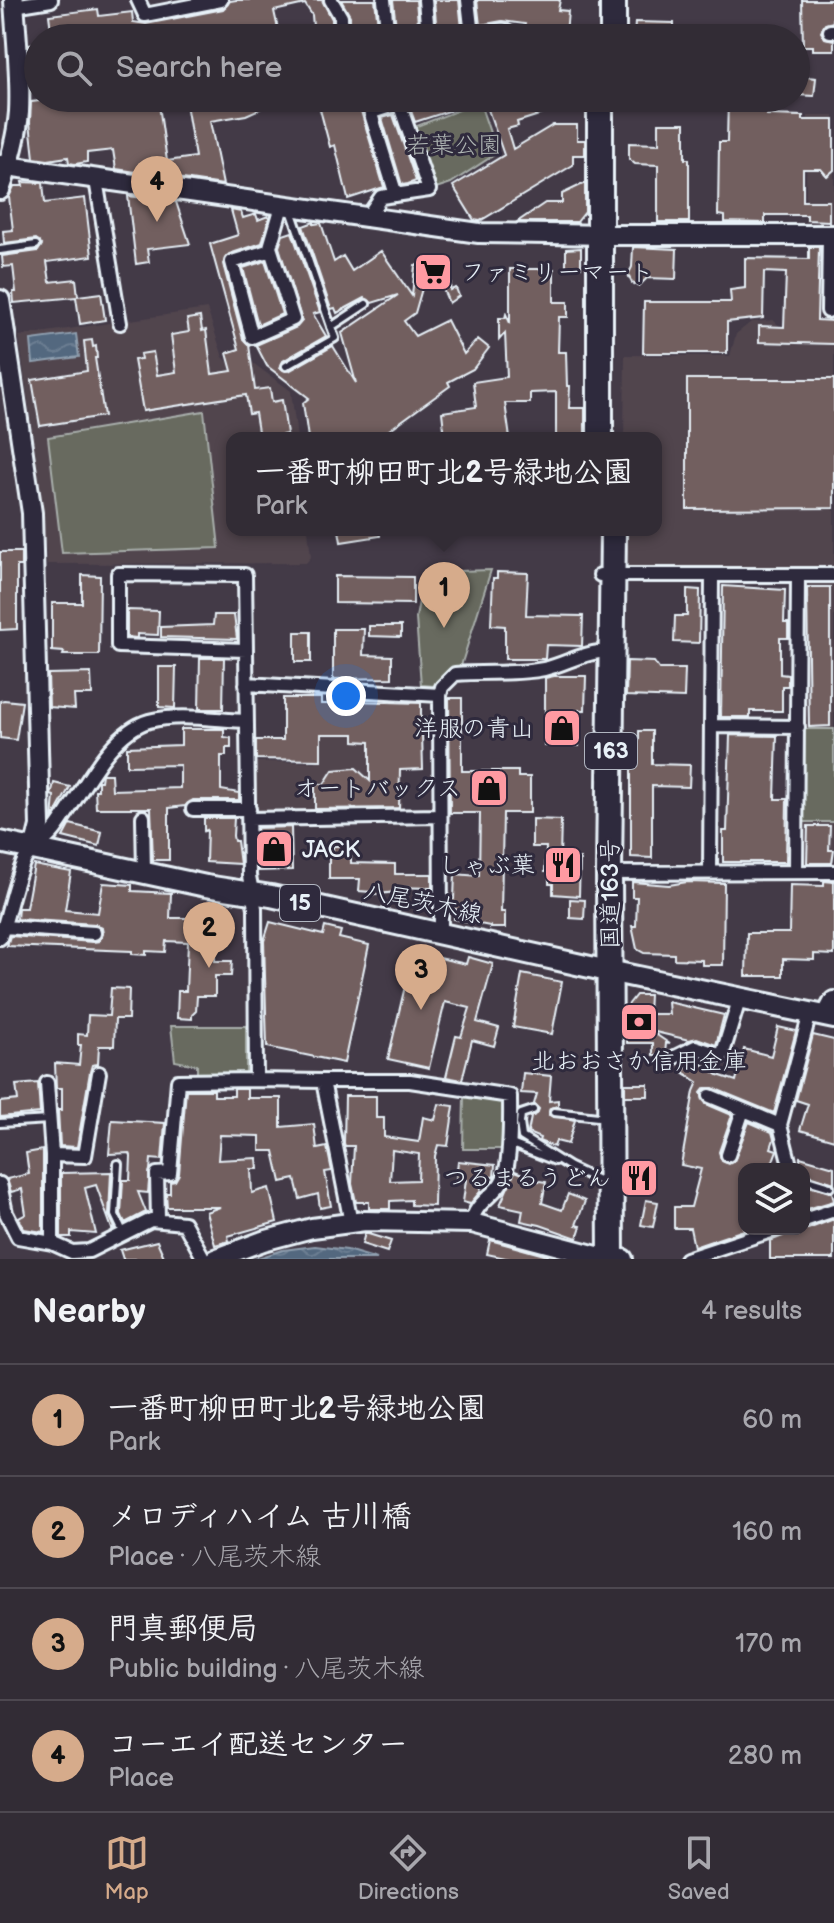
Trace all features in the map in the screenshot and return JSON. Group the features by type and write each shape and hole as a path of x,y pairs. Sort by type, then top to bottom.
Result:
{"highway":[{"path":"600,0 600,24"},
{"path":"613,0 613,24"},
{"path":"601,112 613,432"},
{"path":"600,432 612,112"},
{"name":"国道163号","path":"601,536 607,575 604,873"},
{"name":"国道163号","path":"608,1258 599,652 612,536"},
{"name":"国道163号","path":"605,970 598,1180 608,1258"}],"main road":[{"name":"八尾茨木線","path":"0,842 605,970 826,1012"}],"street":[{"path":"0,190 19,114 14,3 51,0"},
{"path":"138,0 145,15 190,3 221,0"},
{"path":"331,0 341,17 341,24"},
{"path":"384,0 387,24"},
{"path":"425,0 428,24"},
{"path":"467,24 468,0"},
{"path":"370,112 396,195"},
{"path":"368,216 381,197 429,190 402,112"},
{"path":"4,166 479,233 831,235 826,311"},
{"path":"96,180 120,323"},
{"path":"271,250 232,262 252,337 293,319 271,250 286,206"},
{"path":"0,300 32,513 40,826 34,850"},
{"path":"246,650 118,646 118,574 245,575 249,814 249,876 252,893 256,1080"},
{"path":"607,575 834,575"},
{"path":"710,871 712,575"},
{"path":"796,872 798,575"},
{"path":"441,933 442,687 455,674 546,669 599,652"},
{"path":"246,684 440,695"},
{"path":"94,933 2,932 25,859 48,839 100,760 132,728 149,721 173,718 247,721"},
{"path":"713,726 798,727"},
{"path":"193,809 249,814 440,816"},
{"path":"143,817 144,873"},
{"path":"604,873 834,872"},
{"path":"673,1058 695,1047 722,1056 740,997"},
{"path":"790,1163 780,1125 826,1012"},
{"path":"52,1155 85,1156 99,1073"},
{"path":"158,1219 157,1174 170,1173 178,1081 410,1081 510,1096 509,1143 503,1181 480,1204 472,1223"},
{"path":"323,1081 351,1223"},
{"path":"47,1083 52,1155 52,1243"},
{"path":"710,1096 780,1125"},
{"path":"728,1155 743,1110"},
{"path":"0,1184 3,1213 18,1237 52,1243 72,1255 89,1251 158,1219 184,1223 204,1259"},
{"path":"810,1218 834,1210"},
{"path":"215,1259 263,1241 312,1228 351,1223 472,1223 608,1258"},
{"path":"686,1259 759,1235"}],"lane":[{"path":"371,115 381,112"},
{"path":"286,206 335,338 286,366"},
{"path":"0,250 36,245"},
{"path":"331,327 366,304"},
{"path":"533,1110 521,1114 522,1137 570,1167"},
{"path":"554,1112 598,1117"},
{"path":"0,1123 49,1120"},
{"path":"509,1143 598,1180"},
{"path":"118,1164 115,1215 124,1234"},
{"path":"810,1181 830,1187"}],"shaded area":[{"path":"808,116 834,116 834,222 805,222"},
{"path":"207,309 223,357 229,363 250,361 291,391 296,432 226,432 226,536 309,536 311,557 306,563 47,564 19,336"},
{"path":"773,320 783,329 834,334 834,567 623,567 624,536 662,536 662,432 624,432 625,355 730,356 736,334 751,322"},
{"path":"811,583 834,583 834,867 803,867 800,864 803,588"},
{"path":"322,695 401,695 402,811 259,814 254,810 254,762 322,762"}],"green space":[{"name":"若葉公園","path":"454,112 483,112 497,153 451,183 433,189 414,127"},
{"path":"204,411 219,548 62,553 48,437"},
{"path":"491,570 461,666 435,686 421,685 416,618 424,572"},
{"path":"804,729 834,729 834,822 803,822"},
{"path":"171,1026 246,1026 246,1073 197,1075 197,1065 175,1061"},
{"path":"464,1096 506,1101 503,1149 463,1149"}],"water":[{"path":"76,334 79,357 33,363 31,340"},
{"path":"315,1246 347,1250 377,1259 255,1259 283,1250"}],"building":[{"path":"322,0 332,24 313,24 312,15 305,4 274,11 277,24 146,24 223,9 230,1"},
{"path":"341,0 375,0 378,24 350,24 350,16"},
{"path":"393,0 416,0 418,23 396,24"},
{"path":"434,0 459,0 461,24 436,24"},
{"path":"477,0 560,0 558,10 568,11 567,24 502,21 480,24"},
{"path":"802,0 833,0 833,22 825,24 821,32 825,38 834,40 834,50 813,50 810,46 810,24 803,24"},
{"path":"98,9 99,16 132,12 133,22 146,24 50,24 49,15"},
{"path":"635,22 674,23 674,24"},
{"path":"810,77 816,78 814,96 810,96"},
{"path":"30,112 160,112 167,161 195,157 187,112 253,112 210,121 223,185 116,169 113,150 87,153 87,162 75,164 69,163 68,157 48,160 34,158"},
{"path":"321,112 361,112 384,187 348,199 335,145 330,147"},
{"path":"411,112 446,112 415,122"},
{"path":"489,112 541,112 507,129 513,149 553,125 577,125 577,140 585,140 585,155 573,155 573,165 480,221 474,220 453,186 504,155"},
{"path":"728,112 767,112 767,115 803,116 803,120 834,120 834,170 827,176 821,169 803,169 803,201 829,201 829,221 807,220 807,215 765,215 765,223 725,222 725,216 718,215 719,142 727,142"},
{"path":"393,115 416,181 408,184 402,185 382,118"},
{"path":"659,123 685,123 685,159 689,159 689,222 658,222 658,165 635,164 629,159 629,143 659,144"},
{"path":"22,182 43,183 45,203 85,198 92,256 47,262 50,282 76,279 78,296 101,293 105,320 80,324 76,297 14,303 13,266 3,267 2,256 38,251 42,245 36,239 4,243 3,231 13,230 9,197 14,186 23,186"},
{"path":"585,183 585,212 577,222 517,222 545,203 562,203 562,194"},
{"path":"128,196 176,202 190,244 147,249 149,262 136,264"},
{"path":"231,210 241,212 243,218 256,214 258,220 268,216 262,243 229,254 223,264 243,339 249,345 255,390 270,388 272,402 282,400 287,432 258,432 255,413 249,414 246,395 143,411 134,360 141,359 140,354 153,352 157,375 176,372 171,335 189,332 187,319 200,317 202,331 206,330 212,374 232,371 227,353 239,349 210,244 238,235"},
{"path":"321,223 334,262 343,256 352,271 381,251 412,296 415,265 452,268 450,290 456,288 459,296 449,303 442,287 423,285 415,313 404,321 415,336 447,320 464,354 478,339 489,348 473,369 448,382 450,386 386,432 307,432 303,403 309,398 267,366 256,345 297,327 302,321 279,247 283,235 292,232 320,312 313,314 326,336 283,361 280,368 289,371 333,346 356,383 342,333 398,295 372,303 365,298 337,313 335,308 331,309 303,226"},
{"path":"633,247 677,249 676,279 647,278 639,286 632,283 628,275 632,267"},
{"path":"809,247 819,247 817,320 834,321 834,344 759,342 759,326 784,327 786,273 764,272 763,318 727,322 727,353 643,353 644,302 731,302 730,290 745,288 745,258 809,259"},
{"path":"581,248 581,267 566,267 566,249"},
{"path":"265,261 282,314 258,325 243,268"},
{"path":"510,269 554,269 554,302 568,302 568,317 559,317 558,352 566,352 569,408 585,408 585,432 556,432 556,392 530,393 530,403 505,403 509,432 444,432 442,412 476,407 473,382 507,377 505,333 499,340 499,318 505,318 506,314 510,323"},
{"path":"92,340 93,347 96,346 104,416 40,426 32,380 87,371 84,341"},
{"path":"687,379 834,379 834,508 687,509"},
{"path":"340,536 380,536 341,542"},
{"path":"0,552 21,552 21,566 17,566 17,629 0,630"},
{"path":"497,572 528,573 526,615 583,616 582,646 546,645 545,659 505,659 505,626 491,625 493,578 497,578"},
{"path":"82,575 100,576 99,655 63,655 64,652 52,651 52,603 82,603"},
{"path":"335,576 413,577 413,604 335,603"},
{"path":"723,586 785,590 784,623 788,623 788,638 780,638 780,674 788,675 788,686 782,686 782,711 750,711 750,717 721,717"},
{"path":"807,587 830,587 830,726 809,727"},
{"path":"687,589 700,590 699,643 674,642 675,616 687,616"},
{"path":"127,610 159,611 158,635 127,637"},
{"path":"214,615 234,615 237,639 161,637 161,627 213,625"},
{"path":"369,626 401,626 401,637 369,636"},
{"path":"333,629 364,629 363,655 392,656 392,678 333,679"},
{"path":"295,632 311,632 311,662 295,662"},
{"path":"200,658 224,658 223,709 199,709"},
{"path":"627,661 654,662 659,669 685,669 684,698 626,696"},
{"path":"159,667 176,667 175,708 159,707"},
{"path":"91,673 92,695 74,695 75,709 49,707 48,674"},
{"name":"洋服の青山","path":"586,676 585,710 579,710 579,746 545,746 545,678"},
{"path":"283,698 321,698 321,704 353,704 353,701 421,703 421,719 431,719 431,732 422,732 423,769 400,770 399,808 315,809 315,784 324,784 333,770 356,768 370,781 370,742 354,741 354,734 321,734 321,760 256,759 256,740 283,740"},
{"path":"449,698 462,698 462,771 518,771 518,777 530,777 530,813 503,813 501,912 505,912 505,928 490,928 454,919 456,909 450,908 454,899 455,874 479,876 480,813 450,813"},
{"path":"0,701 22,702 16,740 0,738"},
{"path":"181,729 224,729 224,737 231,738 231,748 226,748 226,756 221,756 221,790 239,793 239,800 193,800 185,806 169,808 169,860 153,860 151,808 96,808 95,790 98,790 102,774 111,774 112,790 180,788 180,765 127,766 127,747 181,745"},
{"path":"639,731 652,731 652,764 690,765 689,787 652,786 652,858 631,857 631,739 639,739"},
{"path":"730,735 777,736 775,799 787,799 786,862 723,862"},
{"path":"54,783 70,787 52,819 54,796 51,795"},
{"path":"204,818 234,818 233,836 237,841 240,864 206,862 207,830 204,831"},
{"path":"532,819 561,820 560,858 580,858 579,896 553,894 549,872 545,872 546,847 532,847"},
{"path":"70,824 102,832 99,846 63,837"},
{"path":"808,826 830,826 829,850 834,850 832,863 807,863"},
{"name":"JACK","path":"291,827 292,870 258,871 257,828"},
{"path":"351,844 351,863 395,864 395,874 432,874 432,888 395,887 395,892 371,895 371,892 359,891 360,879 329,879 329,856 333,856 333,846"},
{"path":"34,865 71,872 65,910 98,913 103,883 132,885 132,891 171,893 170,918 191,918 191,927 201,927 201,943 215,948 215,961 232,961 231,976 215,976 215,996 197,996 192,1019 177,1018 178,991 186,991 188,942 166,941 165,952 146,951 146,955 132,954 132,951 7,946 10,936 93,942 99,941 103,934 102,928 95,924 17,919 18,908 26,908"},
{"path":"824,881 834,882 834,955 814,954 814,960 783,959 783,976 746,976 747,933 789,933 790,885 824,886"},
{"path":"632,882 669,885 724,883 723,965 702,965 702,960 674,959 674,954 644,953 637,949 632,926 636,926 637,897 632,897"},
{"path":"570,899 585,900 584,919 570,918"},
{"path":"270,922 323,935 325,927 341,931 339,938 369,945 344,1063 267,1047 264,941"},
{"path":"413,952 466,964 468,957 493,964 477,1022 499,1028 494,1046 472,1040 462,1080 446,1077 456,1036 461,1037 470,1008 445,1002 429,1068 388,1059"},
{"path":"522,974 562,982 552,1034 513,1027"},
{"path":"111,988 129,989 128,1019 115,1019 114,1046 99,1046 98,1064 92,1065 90,1072 77,1147 60,1146 58,1110 62,1110 62,1088 56,1088 55,1063 79,1065 81,1045 78,1045 78,1034 87,1035 88,1015 109,1016"},
{"path":"636,995 649,995 648,1014 669,1014 668,1002 724,1015 716,1045 697,1038 689,1040 651,1031 670,1044 666,1043 665,1055 653,1055 653,1043 627,1043 628,1005"},
{"path":"778,1027 796,1031 774,1113 713,1088 705,1088 701,1093 706,1104 732,1115 719,1152 722,1161 729,1164 734,1161 749,1122 772,1132 774,1139 771,1148 777,1150 772,1163 738,1163 738,1232 694,1247 690,1228 674,1228 674,1207 691,1207 701,1169 681,1165 698,1082 683,1072 693,1058 718,1075 736,1081 744,1049 771,1056"},
{"path":"813,1035 834,1040 834,1140 800,1130 808,1104 796,1100"},
{"path":"523,1073 551,1076 549,1101 558,1100 558,1106 550,1108 549,1115 575,1120 568,1144 556,1141 554,1147 528,1133 531,1117 539,1109 534,1104 537,1094 521,1093"},
{"path":"38,1083 40,1113 0,1117 0,1102 18,1100 16,1085"},
{"path":"625,1084 648,1084 648,1096 625,1096"},
{"path":"234,1089 247,1089 247,1098 281,1098 281,1127 314,1124 317,1149 327,1147 332,1171 325,1172 331,1206 320,1208 318,1194 300,1199 295,1179 281,1182 274,1151 260,1151 260,1136 220,1135 218,1160 257,1158 258,1169 251,1169 252,1193 269,1188 277,1222 228,1236 229,1241 215,1245 206,1212 220,1207 167,1207 166,1193 170,1193 170,1182 175,1181 179,1174 186,1090 214,1090 214,1096 234,1096"},
{"path":"345,1096 376,1096 376,1118 384,1118 384,1137 419,1142 423,1117 435,1120 439,1104 454,1106 448,1146 438,1145 435,1156 434,1206 411,1205 411,1200 390,1201 390,1209 369,1209 369,1202 356,1202 352,1184 354,1146 345,1146","holes":["392,1150 419,1154 418,1180 390,1181"]},
{"path":"112,1120 165,1123 162,1160 151,1159 148,1193 138,1192 146,1212 125,1223 121,1214 123,1180 130,1180 131,1156 130,1153 109,1154"},
{"path":"43,1150 43,1232 24,1229 19,1218 26,1214 22,1189 11,1192 7,1179 29,1174 26,1153"},
{"path":"800,1157 834,1167 834,1183 810,1175 810,1163 800,1163"},
{"path":"458,1161 495,1165 494,1177 483,1176 480,1192 470,1204 463,1202 466,1180 456,1179"},
{"name":"つるまるうどん","path":"627,1161 639,1161 639,1167 651,1167 650,1189 627,1188"},
{"path":"515,1171 528,1176 527,1179 546,1182 542,1203 562,1210 568,1194 585,1201 576,1225 581,1226 577,1238 521,1221 523,1210 500,1205"},
{"path":"111,1172 109,1215 115,1228 112,1229 96,1185 85,1188 96,1234 71,1232 71,1237 61,1237 61,1173"},
{"path":"810,1186 832,1192 834,1201 810,1208"},
{"path":"646,1200 658,1202 653,1227 641,1225"},
{"path":"834,1219 834,1259 770,1259 770,1241 783,1235 810,1235 810,1228"},
{"path":"365,1233 391,1241 387,1252 362,1244"},
{"path":"490,1240 548,1256 548,1259 510,1259 487,1254"},
{"path":"157,1241 165,1259 123,1259 120,1250"}],"place":[{"name":"コーエイ配送センター","path":"157,222"},
{"name":"ファミリーマート","path":"433,272"},
{"name":"一番町柳田町北2号緑地公園","path":"444,628"},
{"name":"洋服の青山","path":"562,728"},
{"name":"オートバックス","path":"489,788"},
{"name":"JACK","path":"274,849"},
{"name":"しゃぶ葉","path":"563,865"},
{"name":"メロディハイム 古川橋","path":"209,968"},
{"name":"門真郵便局","path":"421,1010"},
{"name":"北おおさか信用金庫","path":"639,1022"},
{"name":"つるまるうどん","path":"639,1178"}]}
